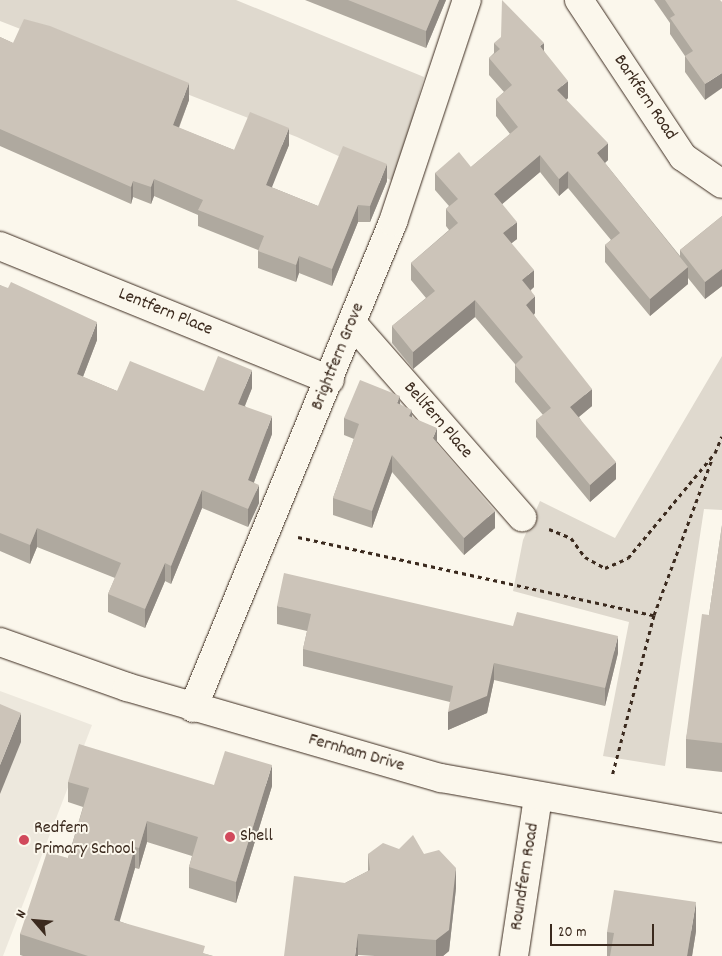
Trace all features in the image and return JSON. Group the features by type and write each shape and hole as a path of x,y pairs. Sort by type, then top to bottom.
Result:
{"street":[{"name":"Brightfern Grove","path":"193,708 330,380 393,222 467,0"},
{"name":"Barkfern Road","path":"579,0 683,157 722,184"},
{"name":"Lentfern Place","path":"0,246 330,380"},
{"name":"Bellfern Place","path":"353,324 522,518"},
{"name":"Fernham Drive","path":"0,642 193,708 441,778 538,798 722,828"},
{"name":"Roundfern Road","path":"514,956 538,798"}],"path":[{"path":"602,808 670,562 722,436"},
{"path":"522,518 571,538 585,558 605,568 642,546 714,453"},
{"path":"268,527 423,568 654,615"}],"shaded area":[{"path":"0,0 236,0 424,77 395,182 297,137 0,21"},
{"path":"722,356 722,510 704,509 665,766 603,756 629,622 513,591 523,540 540,501 615,538"},
{"name":"Redfern Primary School","path":"0,691 92,725 3,956 0,956"}],"building":[{"path":"348,0 439,0 426,31"},
{"path":"502,0 544,43 540,46 568,81 557,90 608,143 597,153 688,267 650,299 605,245 620,233 568,171 559,179 540,155 494,194 517,222 503,233 534,270 522,280 535,296 526,305 592,389 570,407 616,462 590,485 536,420 551,408 515,365 523,357 475,300 413,352 392,326 435,291 411,263 458,223 446,209 458,199 435,173 459,152 471,167 518,127 496,99 512,85 489,58 500,49 494,43 501,37"},
{"path":"665,0 720,0 722,2 722,73 705,84 685,56 693,51 670,18 675,15"},
{"path":"24,19 50,26 189,83 173,125 234,150 250,112 289,128 266,185 318,206 343,146 387,164 370,206 358,205 332,269 299,256 296,265 258,251 264,236 198,210 203,200 154,179 151,187 133,181 131,187 0,129 0,37 13,43"},
{"path":"722,216 722,269 705,282 680,250"},
{"path":"11,282 97,322 77,374 117,391 130,361 204,391 218,356 252,370 238,404 272,416 248,480 259,485 248,509 202,490 171,566 165,563 145,609 108,594 121,563 37,528 30,545 0,533 0,285 8,288"},
{"path":"360,380 400,396 397,403 412,410 409,416 437,428 433,438 495,511 464,538 392,455 372,511 333,498 359,424 344,418"},
{"path":"722,525 722,743 686,739 702,614 709,615"},
{"path":"284,573 513,626 517,612 618,636 605,688 494,663 487,696 448,712 453,686 303,649 311,614 277,606"},
{"path":"0,704 21,713 0,765"},
{"path":"79,744 214,785 225,751 272,765 236,882 189,867 198,837 147,821 139,848 135,847 114,920 205,946 203,953 213,956 88,956 20,934 47,852 68,858 89,788 68,782"},
{"path":"413,835 424,854 439,850 456,868 449,930 436,940 358,934 355,956 284,956 294,876 345,883 370,870 368,854 383,843 399,849"},
{"path":"614,890 696,902 687,956 610,956 614,933 607,932"}],"place":[{"name":"Shell","path":"230,837"},
{"name":"Redfern Primary School","path":"24,840"}]}
